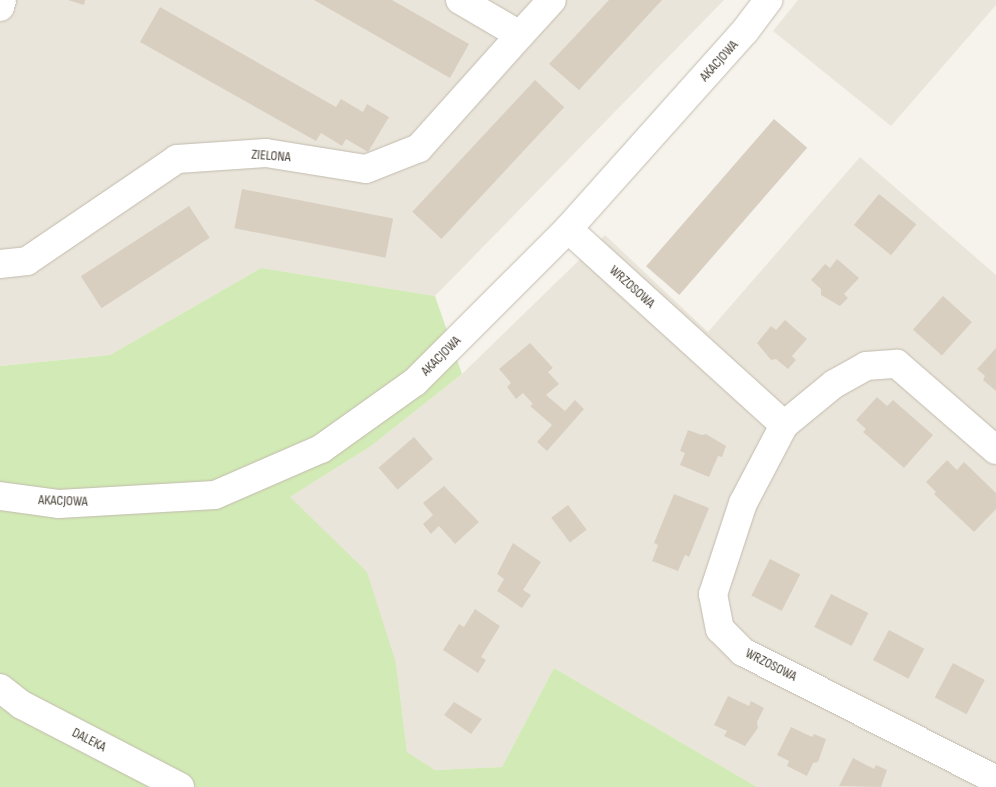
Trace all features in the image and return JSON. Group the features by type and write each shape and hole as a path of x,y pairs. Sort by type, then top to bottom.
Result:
{"street":[{"path":"0,7 2,0"},
{"path":"460,0 520,35"},
{"name":"ZIELONA","path":"0,264 27,261 177,159 266,153 366,169 418,148 552,0"},
{"name":"AKACJOWA","path":"0,496 59,504 215,495 321,449 415,382 568,229 745,31 768,0"},
{"name":"WRZOSOWA","path":"568,229 784,425"},
{"name":"WRZOSOWA","path":"996,450 897,364 866,366 834,384 784,425 743,503 713,594 720,629 742,652 996,780"},
{"name":"DALEKA","path":"0,688 22,705 180,787"}],"shaded area":[{"path":"0,0 724,0 435,296 261,268 110,355 0,366"},
{"path":"798,0 996,0 996,5 891,126 773,31"},
{"path":"860,157 996,275 996,787 757,787 554,668 502,767 435,770 407,752 396,663 290,497 371,446 462,374 605,235 708,332"}],"green space":[{"path":"261,268 435,296 462,374 371,446 290,497 367,572 396,663 407,752 435,770 502,767 554,668 757,787 0,787 0,366 110,355"}],"building":[{"path":"68,0 85,0 84,5"},
{"path":"314,0 392,0 469,44 450,78"},
{"path":"609,0 662,0 579,90 549,64"},
{"path":"160,7 336,107 341,99 363,112 367,104 389,117 368,152 346,139 342,146 321,133 316,141 140,42"},
{"path":"535,80 564,107 441,239 412,212"},
{"path":"774,119 807,148 679,295 646,266"},
{"path":"242,189 393,218 386,258 234,228"},
{"path":"879,194 916,224 891,255 854,225"},
{"path":"189,206 210,238 102,308 81,276"},
{"path":"837,259 859,278 844,294 848,298 840,306 821,295 821,289 811,280 825,264 830,268"},
{"path":"943,296 972,322 942,356 913,329"},
{"path":"785,320 807,339 792,356 796,360 788,369 776,359 771,360 757,343 771,326 776,330"},
{"path":"530,343 553,368 548,372 559,384 546,395 565,411 575,400 584,409 547,451 537,442 552,425 530,406 533,404 523,393 516,399 507,387 511,383 499,369"},
{"path":"996,348 996,391 983,380 985,376 977,369"},
{"path":"877,397 887,406 893,400 933,435 904,468 863,432 866,429 856,420"},
{"path":"688,430 702,435 706,434 726,446 722,457 718,456 709,477 680,465 685,453 680,451"},
{"path":"414,437 433,459 398,490 379,468"},
{"path":"947,460 957,470 964,462 996,493 996,509 974,532 934,494 936,492 926,482"},
{"path":"444,486 479,522 455,544 439,526 431,534 423,524 433,515 423,503"},
{"path":"674,494 709,508 689,557 685,555 678,571 652,561 658,545 654,543"},
{"path":"568,505 587,530 570,542 551,518"},
{"path":"513,543 541,562 523,590 531,595 522,608 497,591 504,579 497,574"},
{"path":"770,559 800,574 782,611 751,596"},
{"path":"831,594 868,613 852,646 814,627"},
{"path":"475,609 500,626 481,657 486,660 478,673 443,650 459,624 464,627"},
{"path":"889,630 924,649 908,679 873,660"},
{"path":"953,663 985,680 966,714 935,697"},
{"path":"728,696 749,706 751,701 764,708 757,722 758,728 745,746 724,736 727,731 714,725"},
{"path":"454,702 482,719 471,734 444,715"},
{"path":"791,727 812,737 814,734 826,739 818,762 813,763 807,776 787,766 789,761 777,755"},
{"path":"853,758 874,769 876,765 887,770 881,787 839,786"}]}
